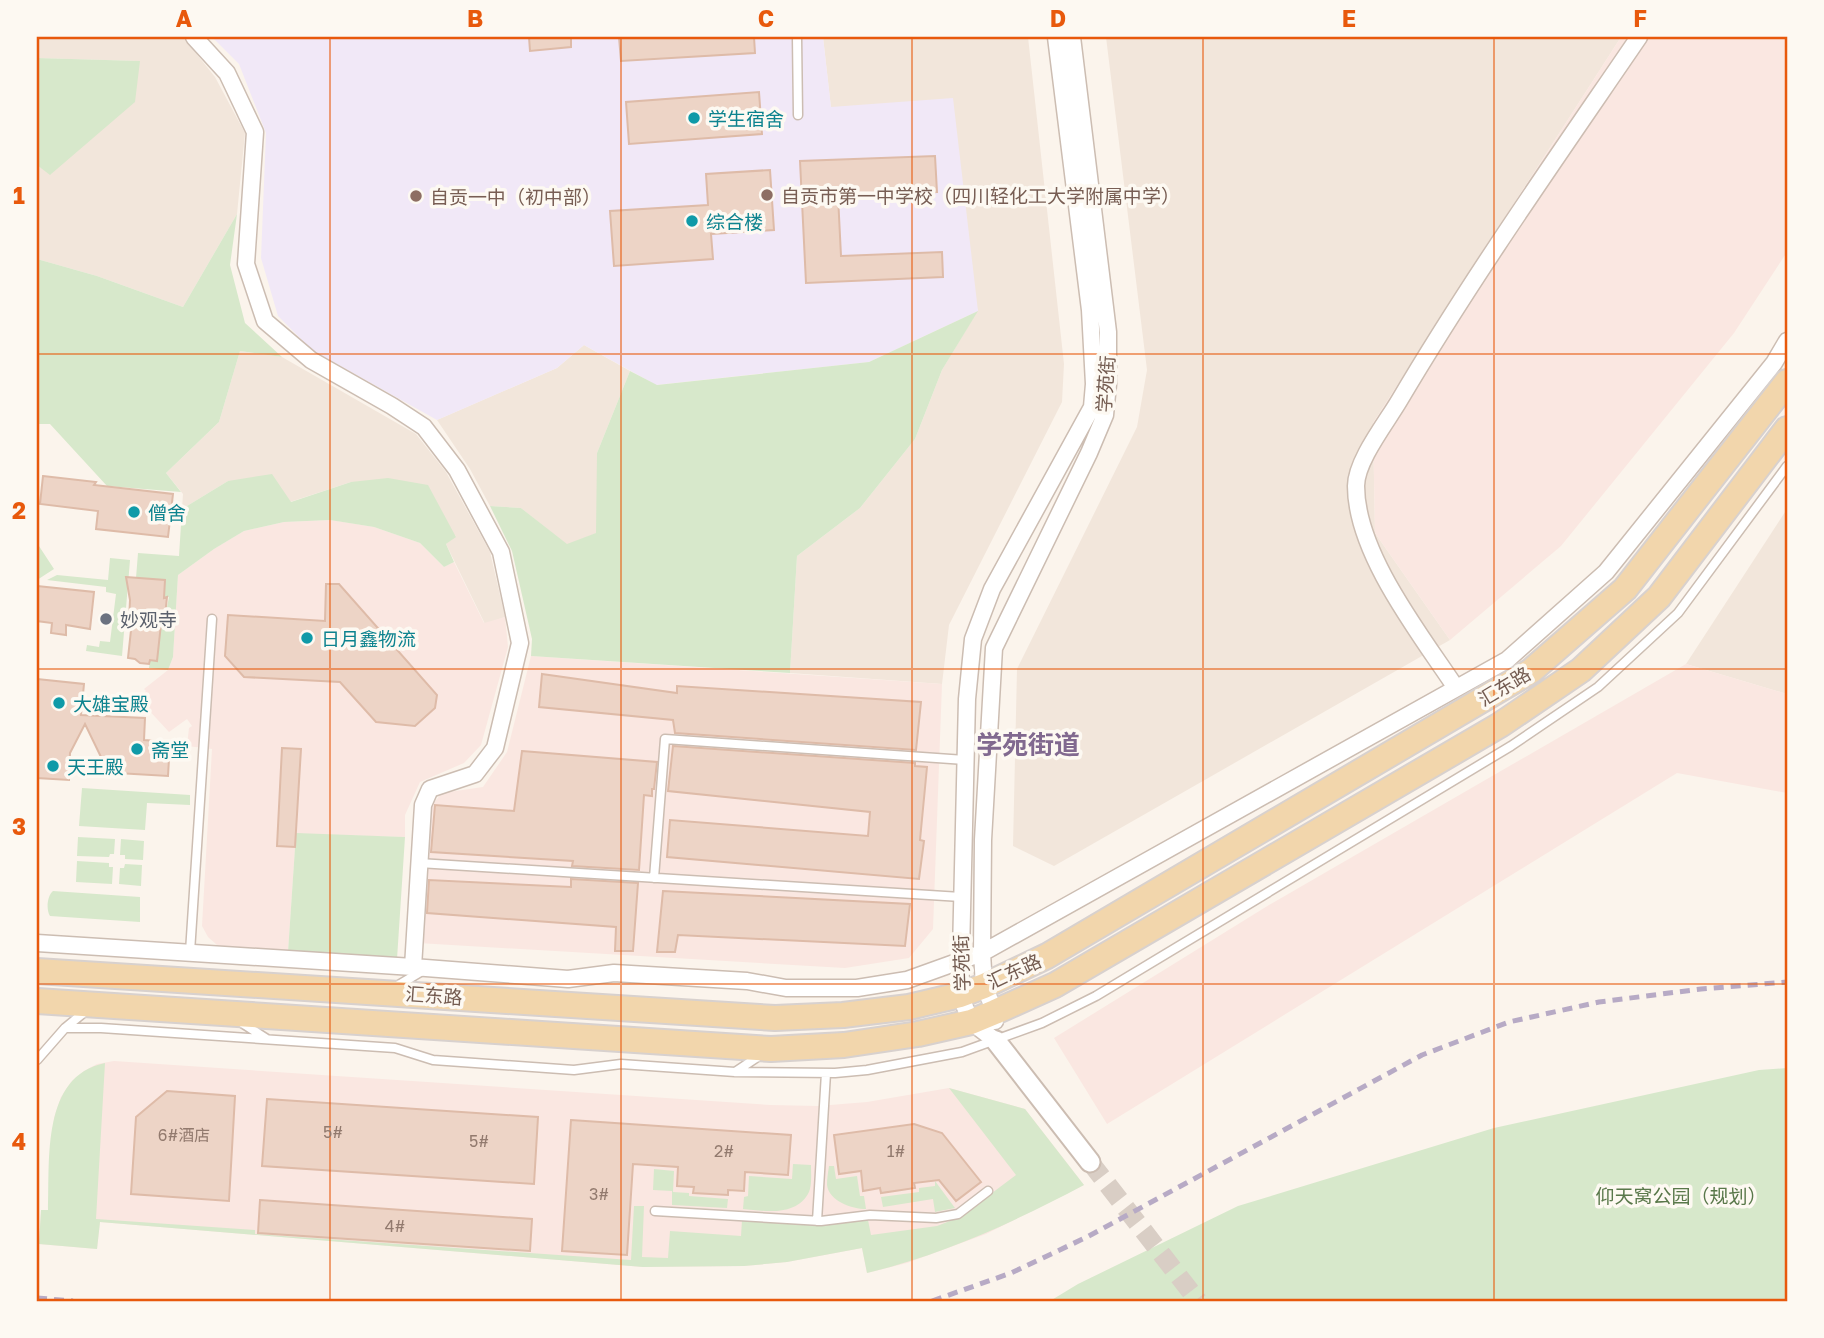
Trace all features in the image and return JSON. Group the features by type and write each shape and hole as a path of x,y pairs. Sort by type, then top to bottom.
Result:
{"main road":[{"name":"汇东路","path":"37,971 775,1018 844,1015 909,1007 960,995 1047,956 1531,671 1625,589 1787,382"},
{"name":"汇东路","path":"37,1001 771,1049 844,1045 918,1034 971,1022 1055,985 1500,725 1581,670 1659,597 1787,429"}],"street":[{"path":"194,37 227,73 255,132 246,264 265,321 311,360 424,427 457,470 500,552 520,643 495,748 475,774 430,789 423,805 419,863 420,967"},
{"name":"学苑街","path":"971,1022 960,995 959,961 967,699 973,639 992,589 1092,407 1094,384 1090,310 1056,37"},
{"name":"学苑街","path":"996,1041 995,1012 984,986 982,953 983,840 994,648 1089,453 1105,415 1108,384 1108,332 1072,37"},
{"path":"1456,688 1417,630 1374,557 1361,522 1356,484 1361,464 1504,234 1639,37"},
{"path":"37,943 568,979 614,973 747,981 786,988 857,988 907,980 982,953 1507,660 1606,572 1774,363 1787,341"},
{"path":"971,1022 996,1041 1090,1162"}],"lane":[{"path":"796,37 798,115"},
{"path":"65,1028 101,1028 395,1048 433,1060 574,1070 621,1064 735,1072 826,1073 867,1070 920,1061 996,1041 1042,1023 1096,996 1511,746 1598,687 1678,612 1787,466"},
{"path":"190,952 212,619"},
{"path":"654,878 666,739 965,761"},
{"path":"419,863 961,897"},
{"path":"387,992 420,967"},
{"path":"37,1060 65,1028 95,1004"},
{"path":"228,1013 268,1040"},
{"path":"735,1072 771,1049"},
{"path":"817,1221 826,1073"},
{"path":"655,1211 817,1221 870,1215 936,1218 951,1216 966,1209 988,1191"}],"shaded area":[{"path":"37,37 183,37 215,77 245,133 237,214 183,307 97,276 37,259 37,165 51,174 139,61 37,58"},
{"path":"212,37 823,37 831,107 953,98 978,311 869,362 656,385 584,345 557,368 437,420 312,350 278,316 261,258 266,133 239,64"},
{"path":"823,37 1028,37 1064,364 1062,402 949,625 942,684 790,673 797,556 860,508 915,439 942,370 978,310 831,108"},
{"path":"1106,37 1621,37 1373,423 1375,533 1450,640 1054,866 1013,846 1017,669 1137,427 1147,370"},
{"path":"1621,37 1787,37 1787,252 1734,333 1561,546 1450,640 1375,533 1373,423"},
{"path":"584,345 630,371 597,453 597,533 567,545 521,508 490,506 470,469 437,420 557,368"},
{"path":"240,351 282,357 416,434 446,472 490,552 505,617 485,624 446,544 456,536 351,482 290,502 228,481 182,509 183,494 166,473 219,422"},
{"path":"1787,509 1787,694 1686,664"},
{"path":"331,520 374,527 420,543 444,567 454,562 484,623 505,617 508,647 481,745 464,763 420,782 405,815 405,837 296,834 288,952 229,949 217,945 208,937 202,926 212,749 187,746 189,728 192,726 187,719 169,732 144,705 148,701 143,694 146,691 144,689 168,670 173,657 178,575 244,531 284,522"},
{"path":"531,656 942,684 933,929 909,958 845,968 418,943 425,813 442,793 483,787 507,752"},
{"path":"1686,664 1787,694 1787,793 1677,773 1107,1124 1054,1038 1269,905"},
{"path":"114,1061 770,1105 818,1106 867,1102 949,1088 1025,1109 1084,1185 986,1234 907,1263 867,1273 862,1248 787,1262 744,1266 643,1267 100,1222 97,1249 39,1244 41,1210 48,1210 54,1118 61,1097 71,1082 84,1071 97,1064"}],"green space":[{"path":"37,58 140,61 135,102 50,175 37,165"},
{"path":"237,214 230,265 245,323 282,357 240,351 219,422 166,473 181,492 107,486 50,424 37,424 37,259 97,276 183,307"},
{"path":"978,311 942,370 915,439 860,508 797,556 790,673 531,656 532,639 512,551 490,506 521,508 567,544 596,533 597,453 630,371 657,385 869,362"},
{"path":"272,474 291,502 351,482 388,478 428,485 456,537 446,544 454,562 444,567 420,543 374,527 330,520 284,522 244,531 178,575 173,657 168,670 149,668 150,660 157,660 161,624 166,626 169,597 164,598 165,581 136,578 138,553 179,556 182,509 228,481"},
{"path":"37,543 54,569 37,580"},
{"path":"110,558 130,560 122,656 86,651 87,645 99,647 100,641 110,642 116,594 106,592 106,587 47,580 57,575 108,580"},
{"path":"82,788 190,795 190,805 147,803 145,830 79,826"},
{"path":"296,833 405,837 397,959 288,952"},
{"path":"78,837 115,839 114,854 109,857 77,856"},
{"path":"121,839 144,841 143,860 125,859 125,855 120,855"},
{"path":"77,861 109,863 109,867 113,867 112,884 76,882"},
{"path":"125,864 142,865 141,886 119,884 120,868 124,868"},
{"path":"53,891 140,897 140,922 50,916 48,903"},
{"path":"105,1063 96,1219 255,1230 255,1234 631,1260 634,1206 644,1206 642,1257 668,1258 670,1231 741,1236 742,1220 822,1225 868,1220 871,1235 937,1226 960,1217 1016,1175 949,1088 1025,1109 1084,1185 1032,1212 951,1247 867,1273 862,1248 787,1262 744,1266 643,1267 100,1222 97,1249 39,1244 41,1210 48,1210 50,1145 59,1102 69,1084 84,1071"},
{"name":"仰天窝公园（规划）","path":"1787,1068 1787,1301 1050,1301 1078,1284 1238,1206 1494,1128 1759,1070"},
{"path":"793,1164 811,1165 810,1189 804,1200 779,1211 743,1209 744,1197 748,1196 749,1176 792,1179"},
{"path":"829,1166 834,1166 836,1179 857,1176 860,1196 864,1196 866,1209 848,1206 832,1196 827,1185"},
{"path":"654,1169 674,1171 673,1192 728,1199 727,1208 672,1205 672,1191 653,1190"},
{"path":"935,1181 955,1208 935,1212 933,1199 883,1207 881,1197 919,1192 919,1188 935,1186"}],"building":[{"path":"529,37 571,37 571,47 530,51"},
{"name":"学生宿舍","path":"619,37 754,37 755,53 621,61"},
{"name":"学生宿舍","path":"759,92 762,134 629,144 626,102"},
{"path":"935,156 937,192 838,196 841,256 942,252 943,277 806,283 800,161"},
{"name":"综合楼","path":"770,170 774,230 711,234 713,259 614,266 610,211 708,205 706,174"},
{"name":"僧舍","path":"43,476 173,494 168,537 96,529 98,511 40,504"},
{"path":"126,577 165,580 164,598 167,597 164,625 161,624 157,661 150,660 149,664 128,658 132,621 129,622 130,600"},
{"name":"日月鑫物流","path":"326,584 339,584 437,695 435,708 415,726 376,722 340,682 244,677 225,656 228,615 325,621"},
{"path":"37,586 94,592 90,629 66,625 66,635 51,633 52,623 37,621"},
{"path":"542,674 677,693 677,686 921,702 916,750 675,733 673,720 539,707"},
{"path":"37,679 84,684 81,715 145,718 144,740 170,742 168,776 100,772 101,757 85,724 70,753 69,780 37,778"},
{"path":"673,746 915,763 915,766 927,767 920,840 924,841 919,879 667,857 670,820 868,836 870,812 668,791"},
{"path":"282,748 301,749 295,847 277,846"},
{"path":"522,751 657,762 652,796 644,795 639,870 572,866 573,861 431,852 435,805 514,811"},
{"path":"571,879 638,883 633,951 615,951 616,927 427,913 429,880 571,887"},
{"path":"663,891 910,904 905,946 678,935 675,952 657,952"},
{"path":"167,1091 235,1096 229,1201 131,1194 136,1117"},
{"path":"267,1099 538,1117 534,1184 262,1166"},
{"path":"571,1120 791,1135 788,1175 745,1172 744,1191 728,1190 728,1195 693,1193 694,1187 677,1186 678,1167 633,1164 627,1255 562,1251"},
{"path":"914,1124 942,1133 981,1182 956,1201 939,1180 914,1183 915,1188 881,1193 880,1188 863,1191 861,1171 839,1174 834,1135"},
{"path":"260,1200 532,1219 530,1251 258,1233"}],"tunnel":[{"path":"1090,1162 1198,1301"}],"railway":[{"path":"932,1301 1011,1273 1087,1237 1422,1055 1509,1022 1599,1002 1701,989 1787,982"},
{"path":"37,1298 73,1301"}],"place":[{"name":"学生宿舍","path":"694,118"},
{"name":"自贡市第一中学校（四川轻化工大学附属中学）","path":"767,195"},
{"name":"自贡一中（初中部）","path":"416,196"},
{"name":"综合楼","path":"692,221"},
{"name":"僧舍","path":"134,512"},
{"name":"妙观寺","path":"106,619"},
{"name":"日月鑫物流","path":"307,638"},
{"name":"大雄宝殿","path":"59,703"},
{"name":"斋堂","path":"137,749"},
{"name":"天王殿","path":"53,766"}],"district":[{"name":"学苑街道","path":"1028,744"}]}
